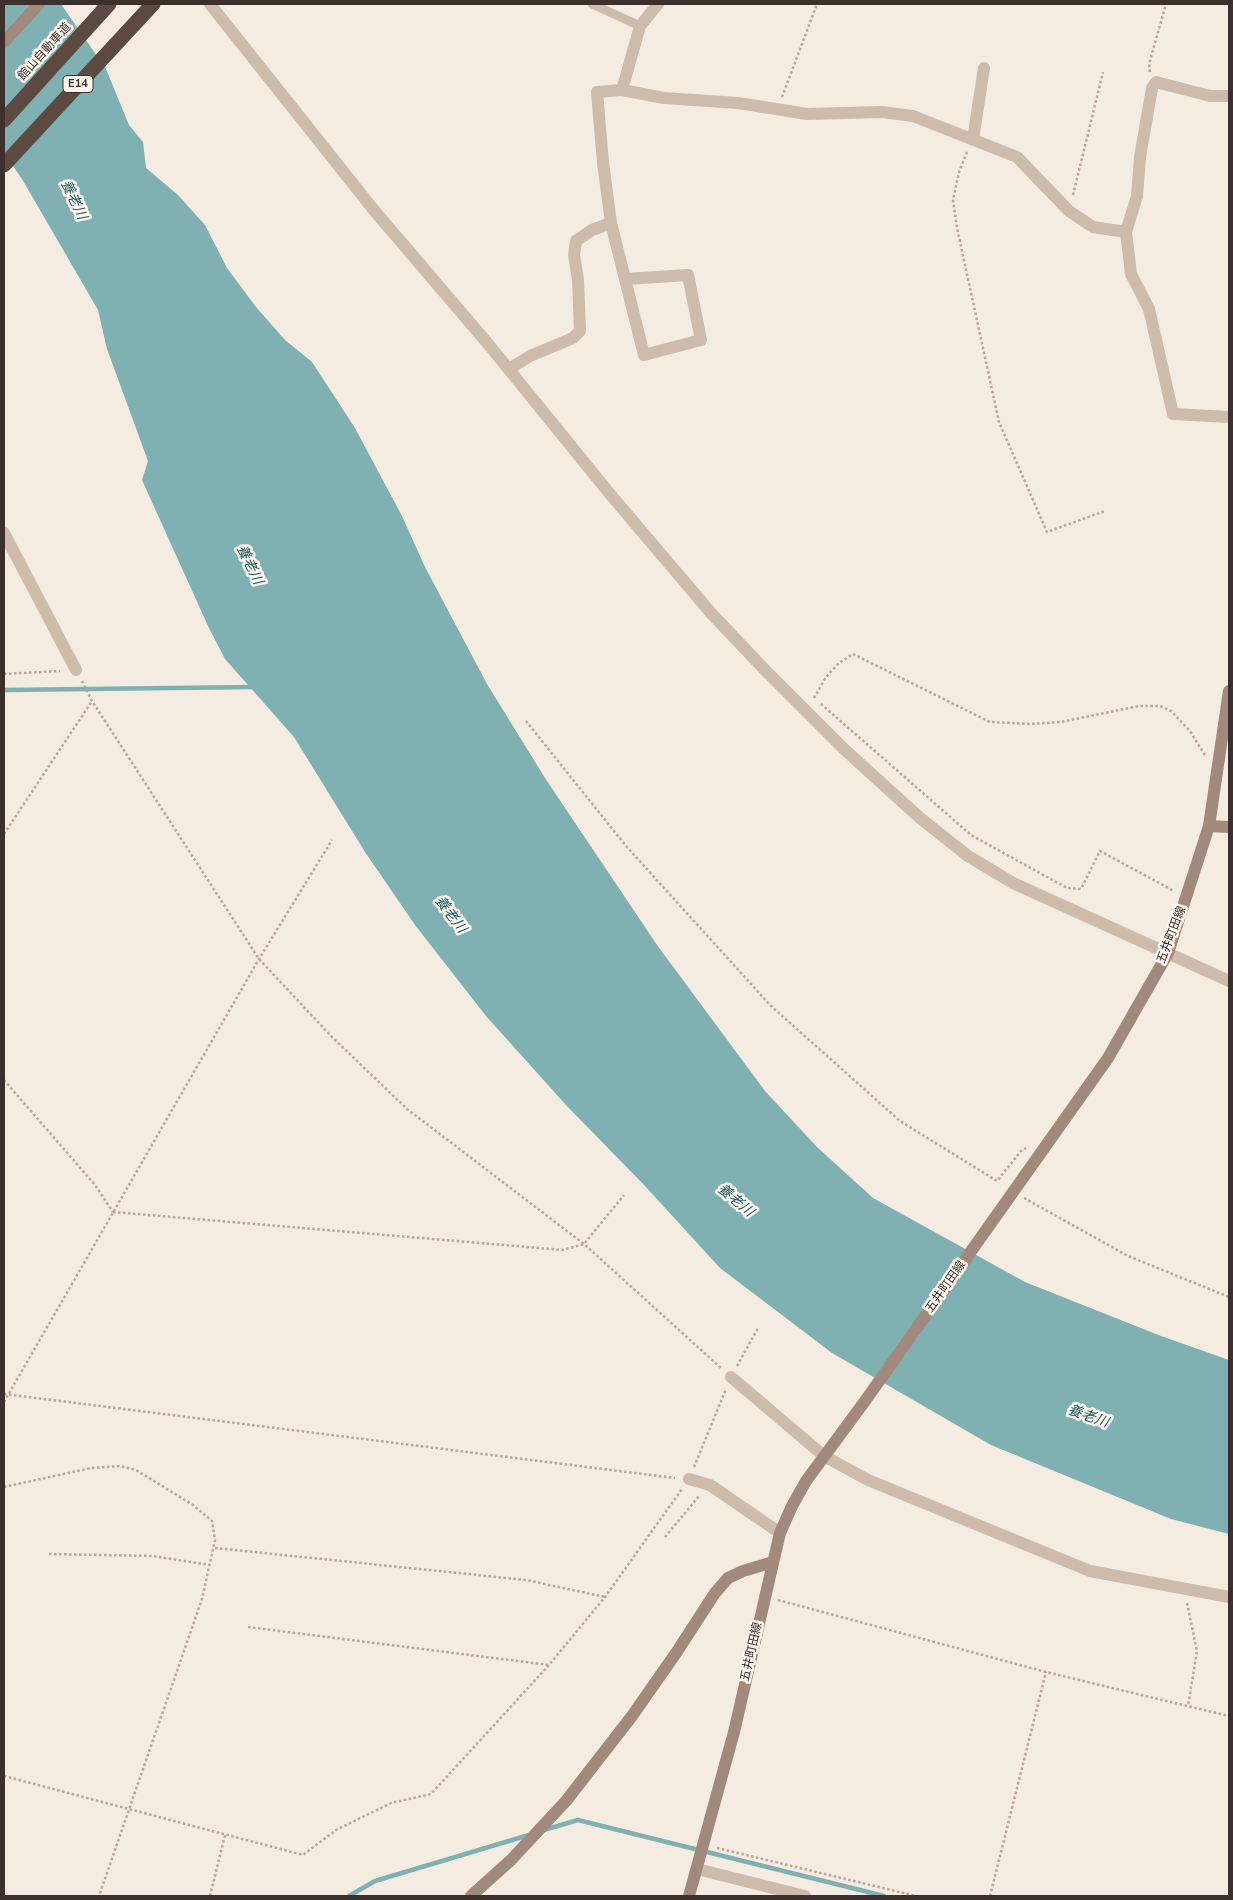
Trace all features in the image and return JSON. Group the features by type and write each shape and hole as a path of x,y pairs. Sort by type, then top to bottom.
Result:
{"highway":[{"name":"館山自動車道","path":"4,120 109,4"},
{"name":"E14","path":"4,165 153,4"}],"main road":[{"path":"4,42 39,4"},
{"name":"五井町田線","path":"690,1896 734,1732 780,1533 792,1506 806,1481 865,1401 1108,1058 1168,953 1209,826 1229,691"},
{"path":"1209,826 1229,827"},
{"path":"470,1896 511,1860 566,1801 632,1716 715,1593 728,1578 743,1571 773,1562"}],"street":[{"path":"622,90 640,26 658,4"},
{"path":"213,5 373,209 509,369 610,494 711,612 765,670 878,782 968,856 1006,878 1229,981"},
{"path":"973,139 984,68"},
{"path":"1229,96 1210,96 1156,82 1152,88 1140,157 1137,196 1126,232 1131,274 1149,309 1173,414 1229,417"},
{"path":"626,279 688,275 701,340 644,355 611,223 602,163 597,92 622,90 664,98 738,103 807,114 882,112 912,116 1017,157 1069,211 1093,227 1126,232"},
{"path":"509,369 530,356 573,338 580,331 578,280 574,255 576,241 592,230 611,223"},
{"path":"4,533 76,670"},
{"path":"731,1377 824,1456 868,1480 1090,1571 1229,1597"},
{"path":"689,1479 710,1485 780,1533"},
{"path":"696,1869 805,1896"}],"lane":[{"path":"592,4 640,26"}],"path":[{"path":"778,110 817,4"},
{"path":"1152,88 1149,64 1166,4"},
{"path":"1069,211 1103,72"},
{"path":"973,139 959,172 953,200 957,228 999,422 1047,532 1105,511"},
{"path":"1186,898 1100,851 1080,889 1067,888 971,835 814,698 826,677 839,662 853,654 990,722 1007,724 1053,722 1139,706 1160,706 1171,711 1190,731 1216,776"},
{"path":"4,674 76,670 92,701 259,959 331,1036 407,1109 584,1244 731,1377"},
{"path":"4,834 92,701"},
{"path":"526,721 626,846 770,1005 900,1121 997,1180 1021,1151 1028,1147"},
{"path":"4,1402 259,959 332,840"},
{"path":"4,1080 95,1185 113,1212"},
{"path":"1013,1192 1128,1256 1229,1298"},
{"path":"113,1212 563,1250 584,1244 624,1195"},
{"path":"4,1776 303,1855 336,1830 391,1803 431,1794 549,1665 605,1597 689,1479 731,1377 758,1328"},
{"path":"4,1394 689,1479"},
{"path":"4,1487 91,1468 120,1466 136,1470 193,1505 212,1520 215,1540 214,1548 202,1598 99,1896"},
{"path":"665,1537 710,1485"},
{"path":"214,1548 526,1580 605,1597"},
{"path":"49,1554 152,1556 210,1565"},
{"path":"1185,1590 1197,1651 1188,1706"},
{"path":"765,1597 1046,1672 1229,1716"},
{"path":"248,1627 549,1665"},
{"path":"990,1896 1046,1672"},
{"path":"210,1896 226,1836"},
{"path":"703,1844 916,1896"}],"water":[{"name":"養老川","path":"4,4 61,4 106,69 129,125 143,142 146,168 178,195 205,225 227,268 256,307 285,340 312,362 355,428 487,684 545,778 657,945 765,1091 817,1147 873,1198 1025,1282 1161,1336 1229,1360 1229,1534 1171,1519 991,1445 832,1353 720,1268 645,1186 566,1105 486,1016 415,925 365,852 294,737 225,659 208,626 142,480 148,461 107,349 98,310 22,179 4,153"}],"waterway":[{"path":"4,690 255,687"},
{"path":"544,1830 578,1820 884,1896"},
{"path":"349,1896 375,1881 529,1835"}]}
